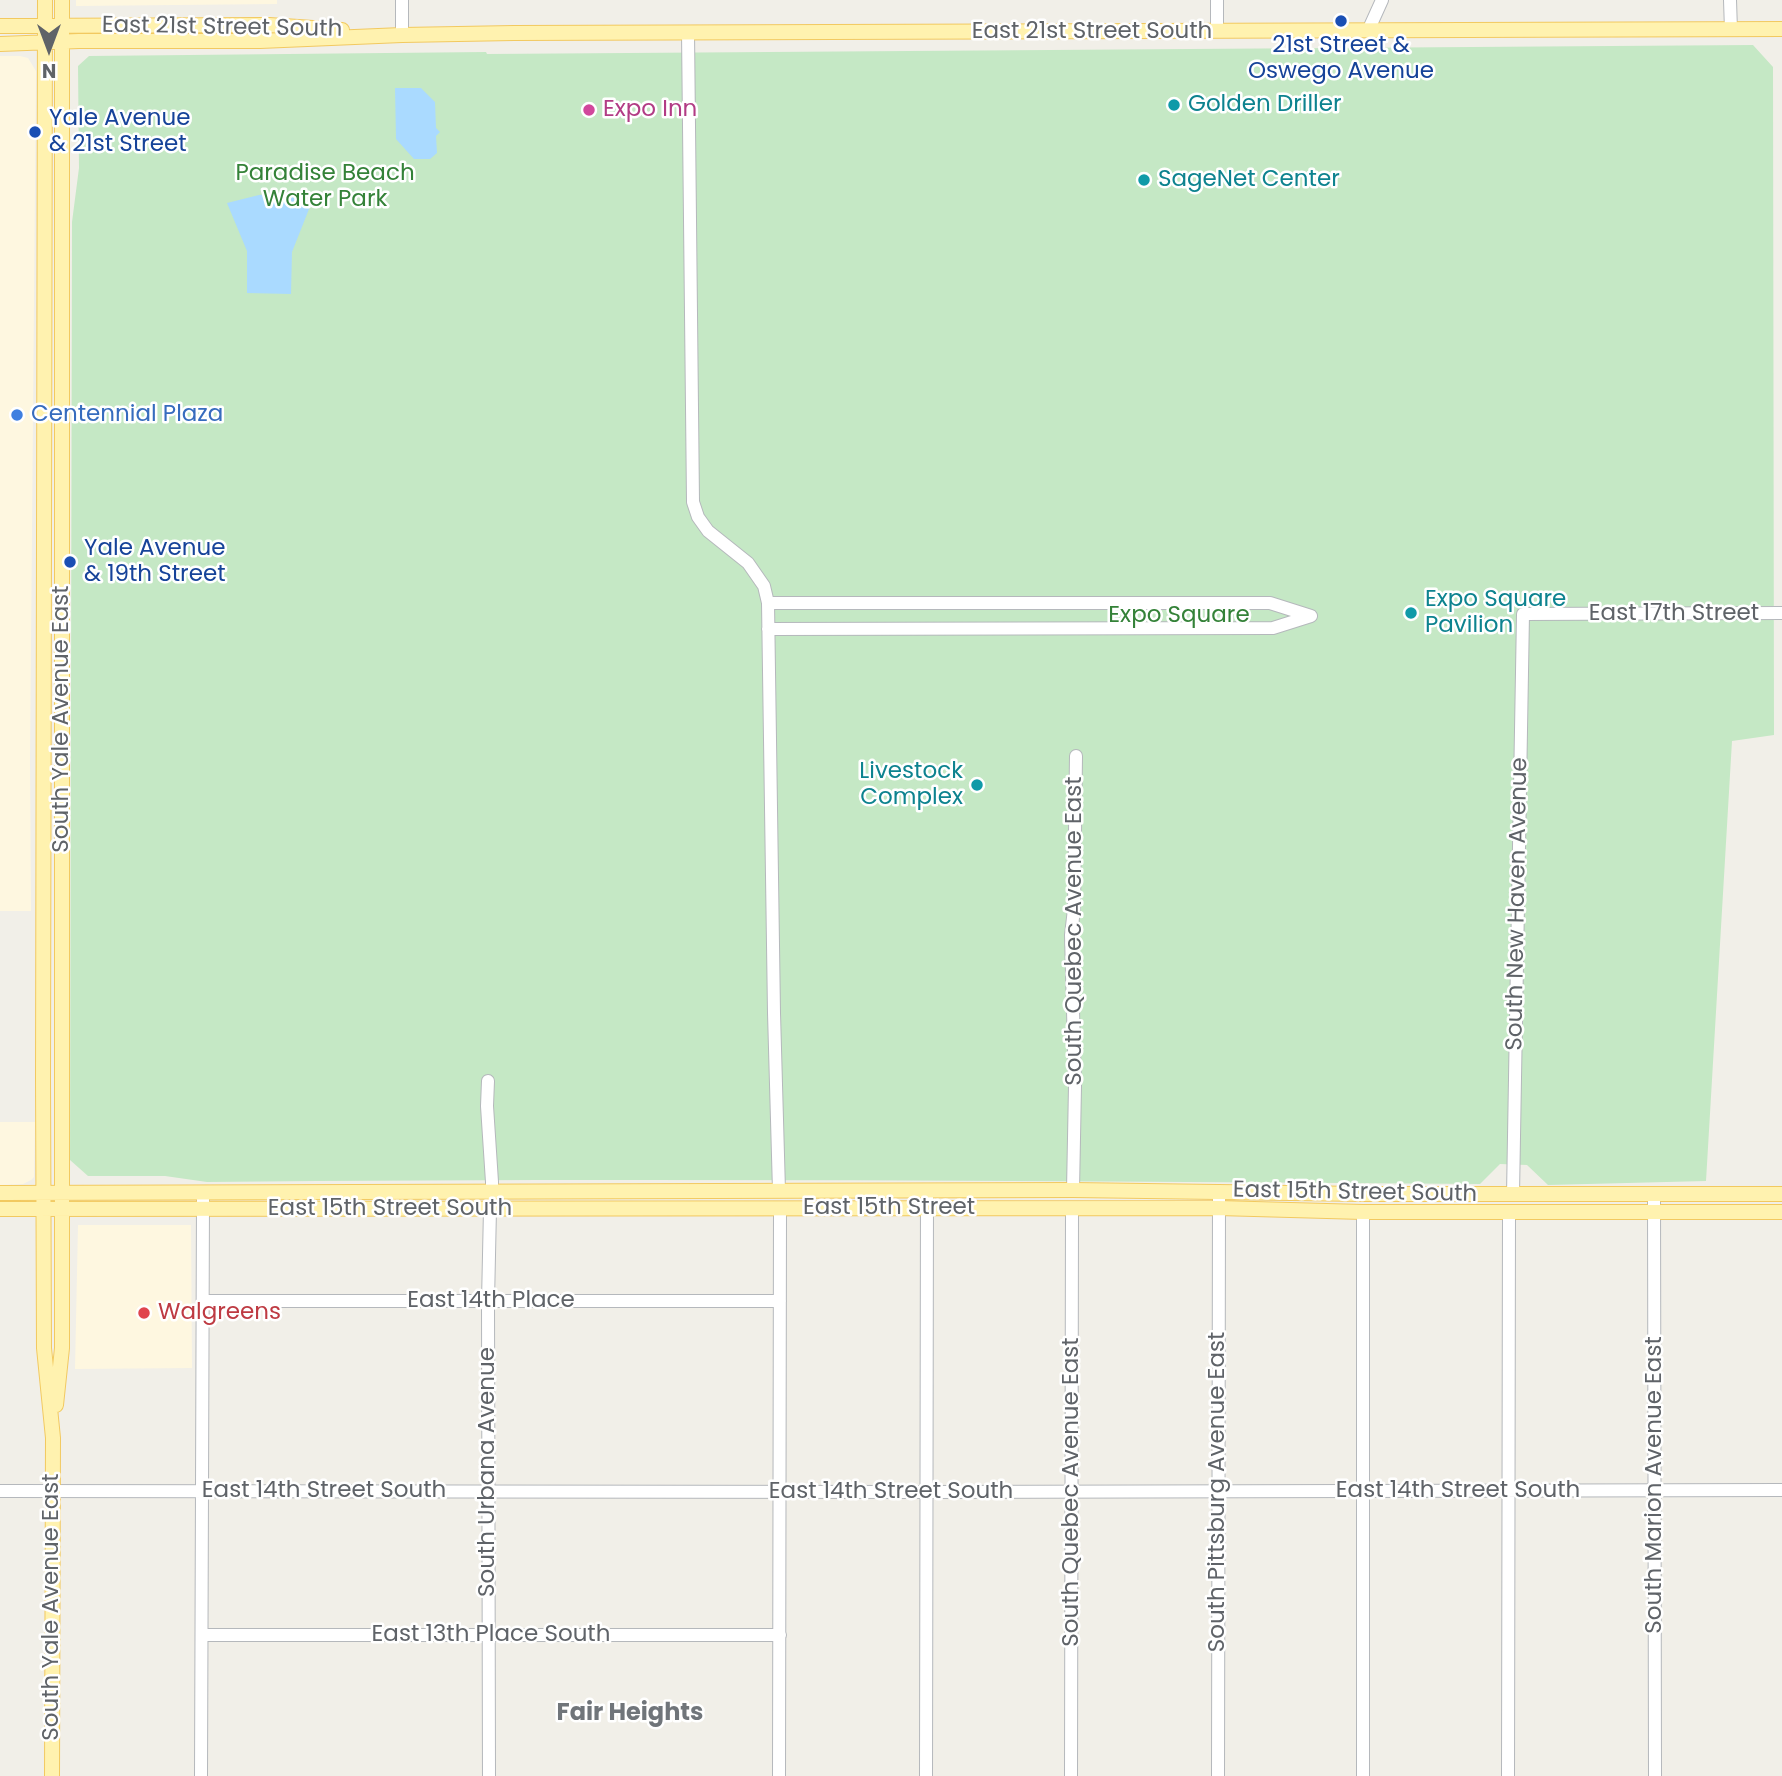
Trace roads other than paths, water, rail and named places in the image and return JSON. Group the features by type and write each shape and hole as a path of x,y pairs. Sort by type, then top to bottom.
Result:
{"main road":[{"name":"South Yale Avenue East","path":"45,0 43,1209 44,1348 53,1438"},
{"name":"South Yale Avenue East","path":"52,1776 53,1438 62,1348 62,0"},
{"name":"East 21st Street South","path":"0,26 269,25 402,35"},
{"name":"East 21st Street South","path":"0,44 688,32 1782,29"},
{"path":"44,390 62,390"},
{"path":"44,521 62,521"},
{"path":"44,620 62,620"},
{"path":"43,748 62,748"},
{"path":"43,969 62,968"},
{"path":"1072,1208 1073,1190"},
{"path":"490,1209 492,1191"},
{"path":"779,1191 780,1208"},
{"name":"East 15th Street South","path":"0,1193 779,1191"},
{"name":"East 15th Street","path":"779,1191 927,1191"},
{"name":"East 15th Street South","path":"927,1191 1782,1194"},
{"path":"1363,1194 1363,1212"},
{"path":"1509,1212 1513,1194"},
{"name":"East 15th Street South","path":"0,1209 780,1208"},
{"name":"East 15th Street","path":"780,1208 998,1208"},
{"name":"East 15th Street South","path":"998,1208 1218,1208 1363,1212 1782,1212"},
{"path":"44,1348 62,1348"}],"street":[{"path":"402,0 402,35"},
{"path":"1216,0 1217,32"},
{"path":"1368,30 1382,0"},
{"path":"1730,0 1731,30"},
{"path":"688,32 692,502 708,531 748,563 764,586 768,603 779,1191"},
{"path":"768,603 1270,603 1311,617 1273,628 768,629"},
{"name":"East 17th Street","path":"1523,614 1782,613"},
{"name":"South New Haven Avenue","path":"1513,1194 1523,614"},
{"name":"South Quebec Avenue East","path":"1073,1190 1071,935 1074,909 1076,756"},
{"path":"488,1081 492,1191"},
{"path":"926,1776 927,1191"},
{"name":"South Pittsburg Avenue East","path":"1218,1776 1219,1191"},
{"path":"201,1776 203,1192"},
{"name":"South Marion Avenue East","path":"1654,1194 1655,1776"},
{"path":"779,1776 780,1208"},
{"name":"South Quebec Avenue East","path":"1071,1776 1072,1208"},
{"name":"South Urbana Avenue","path":"489,1776 490,1209"},
{"path":"1363,1212 1363,1776"},
{"path":"1508,1776 1509,1212"},
{"name":"East 14th Place","path":"203,1301 780,1301"},
{"name":"East 14th Street South","path":"0,1492 1782,1490"},
{"name":"East 13th Place South","path":"202,1635 780,1636"}],"water":[{"path":"395,88 421,88 435,102 436,128 440,132 436,136 437,153 430,159 414,159 396,139"},
{"path":"270,194 292,197 311,204 292,252 291,294 247,293 247,251 227,203"}],"place":[{"name":"21st Street & Oswego Avenue","path":"1341,21"},
{"name":"Golden Driller","path":"1174,105"},
{"name":"Expo Inn","path":"589,110"},
{"name":"Yale Avenue & 21st Street","path":"35,132"},
{"name":"SageNet Center","path":"1144,180"},
{"name":"Centennial Plaza","path":"17,415"},
{"name":"Yale Avenue & 19th Street","path":"70,562"},
{"name":"Expo Square Pavilion","path":"1411,613"},
{"name":"Livestock Complex","path":"977,785"},
{"name":"Walgreens","path":"144,1313"}],"district":[{"name":"Fair Heights","path":"630,1714"}],"park label":[{"name":"Paradise Beach Water Park","path":"325,187"},
{"name":"Expo Square","path":"1179,616"}]}
